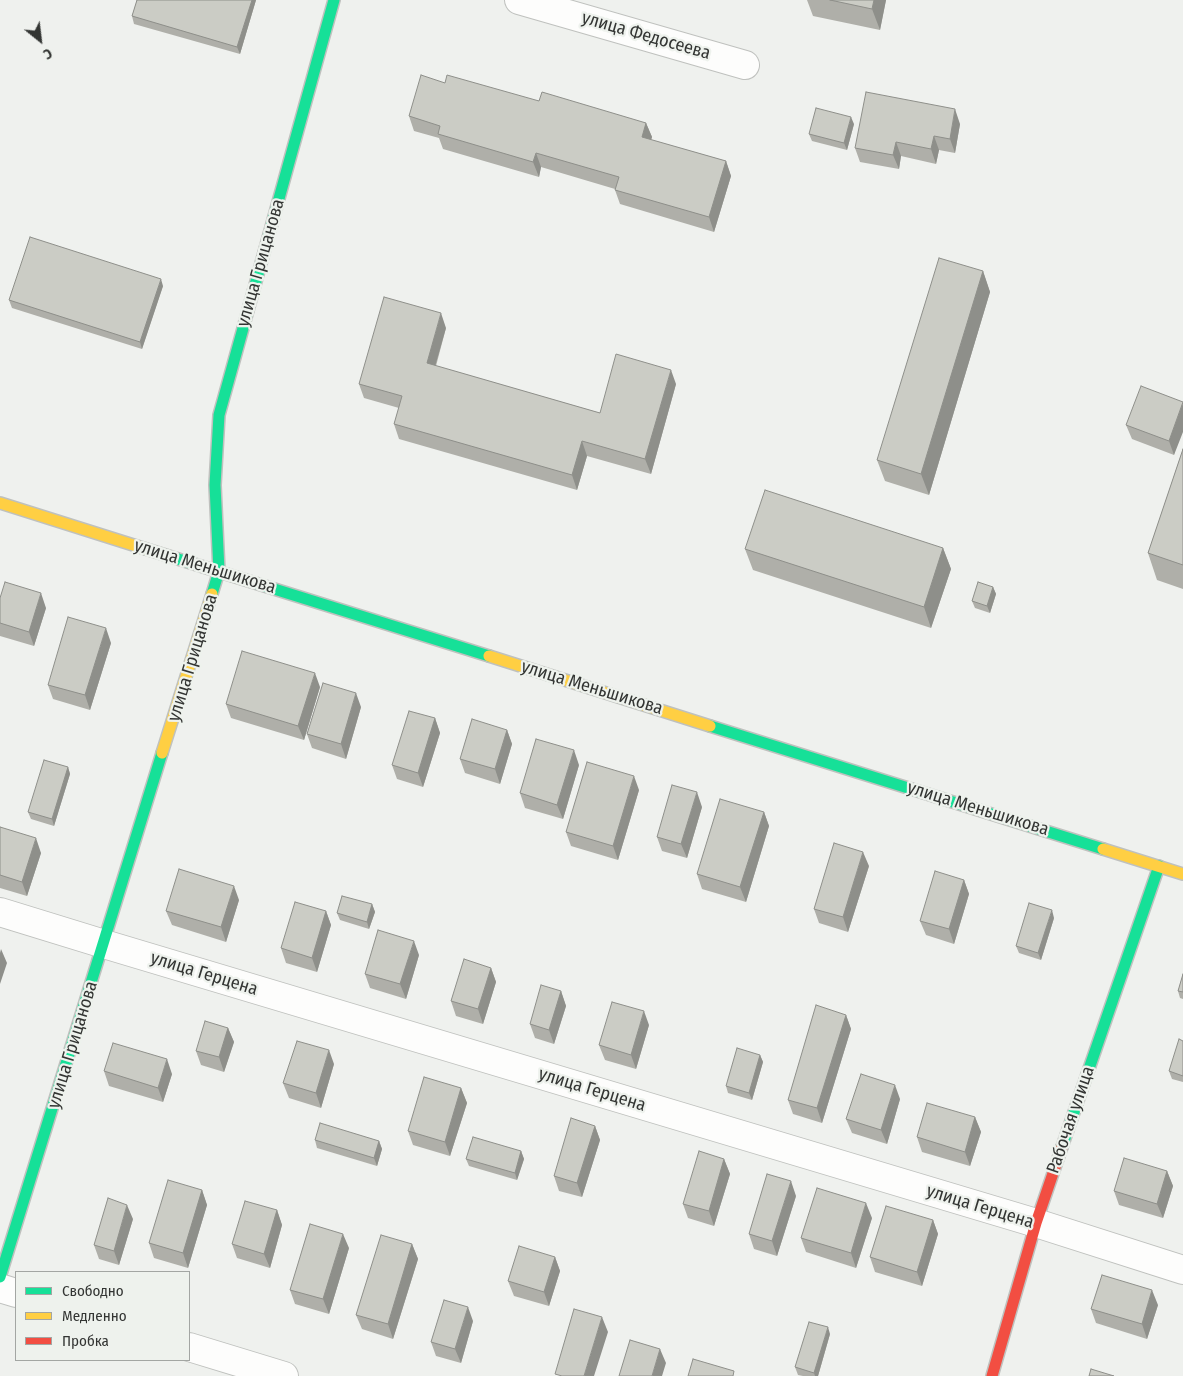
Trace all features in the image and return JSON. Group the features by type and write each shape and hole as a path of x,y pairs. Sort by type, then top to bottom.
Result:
{"street":[{"name":"улица Грицанова","path":"0,1277 219,571 215,485 219,415 334,0"},
{"name":"улица Федосеева","path":"519,0 744,65"},
{"name":"улица Меньшикова","path":"0,504 1183,874"},
{"name":"Рабочая улица","path":"992,1376 1036,1223 1159,866"},
{"name":"улица Герцена","path":"0,912 1036,1223 1183,1270"},
{"path":"0,1288 15,1293"},
{"path":"190,1346 284,1376"}],"building":[{"path":"137,0 252,0 237,47 132,16"},
{"path":"830,0 874,0 872,9"},
{"path":"421,75 445,83 447,75 539,101 542,92 646,123 642,137 726,161 709,217 615,190 619,177 536,153 533,162 438,134 440,126 409,116"},
{"path":"866,92 955,109 950,139 934,136 931,149 896,142 893,155 855,148"},
{"path":"816,108 851,117 844,143 809,134"},
{"path":"30,237 161,279 140,342 9,300"},
{"path":"939,258 983,271 921,474 877,460"},
{"path":"384,297 441,313 427,363 600,413 616,354 671,370 645,459 582,441 572,475 394,424 402,396 359,384"},
{"path":"1141,386 1183,402 1169,441 1126,425"},
{"path":"1183,449 1183,565 1148,553"},
{"path":"765,490 943,548 924,607 745,549"},
{"path":"5,582 41,593 29,632 0,623 0,598"},
{"path":"978,582 993,587 987,606 972,601"},
{"path":"68,617 106,628 85,695 48,685"},
{"path":"242,651 315,673 298,726 226,704"},
{"path":"323,683 356,693 341,744 307,734"},
{"path":"409,711 435,718 418,773 392,765"},
{"path":"472,719 507,730 495,769 460,759"},
{"path":"536,739 574,750 557,805 520,793"},
{"path":"44,760 68,767 52,819 28,812"},
{"path":"587,762 634,776 613,846 566,832"},
{"path":"672,785 697,792 681,844 657,837"},
{"path":"720,799 764,812 740,887 697,874"},
{"path":"0,827 36,838 22,882 0,875"},
{"path":"834,843 863,852 843,917 814,909"},
{"path":"179,869 234,886 221,927 166,911"},
{"path":"935,871 964,880 949,929 920,921"},
{"path":"342,896 372,904 367,922 337,913"},
{"path":"295,902 326,911 312,958 281,948"},
{"path":"1029,903 1052,910 1038,953 1016,946"},
{"path":"378,930 414,941 400,984 365,974"},
{"path":"464,959 491,968 478,1009 451,1001"},
{"path":"1183,974 1183,992 1178,991"},
{"path":"541,985 561,991 549,1030 530,1024"},
{"path":"612,1002 644,1011 631,1055 599,1045"},
{"path":"816,1005 846,1015 817,1108 788,1100"},
{"path":"205,1021 228,1028 219,1057 196,1051"},
{"path":"1179,1039 1183,1041 1183,1076 1169,1071"},
{"path":"297,1041 329,1050 316,1093 283,1083"},
{"path":"113,1043 167,1059 158,1088 104,1071"},
{"path":"737,1048 760,1055 749,1093 726,1086"},
{"path":"861,1074 895,1085 881,1130 846,1119"},
{"path":"424,1077 461,1088 445,1142 408,1131"},
{"path":"927,1103 975,1117 965,1152 917,1137"},
{"path":"571,1118 595,1126 577,1183 554,1176"},
{"path":"320,1123 379,1141 374,1158 315,1140"},
{"path":"473,1137 521,1151 515,1173 466,1159"},
{"path":"699,1151 724,1159 709,1211 683,1204"},
{"path":"1124,1158 1167,1171 1157,1204 1114,1191"},
{"path":"767,1174 791,1181 772,1241 749,1234"},
{"path":"168,1180 202,1190 183,1253 149,1243"},
{"path":"817,1188 866,1203 851,1253 801,1238"},
{"path":"108,1198 127,1205 114,1251 94,1245"},
{"path":"245,1201 277,1210 264,1254 232,1244"},
{"path":"886,1206 933,1220 917,1272 870,1257"},
{"path":"310,1224 343,1234 323,1299 290,1290"},
{"path":"381,1235 412,1244 388,1324 356,1315"},
{"path":"519,1246 555,1257 544,1292 508,1281"},
{"path":"1102,1275 1152,1290 1142,1324 1091,1309"},
{"path":"444,1300 468,1307 455,1349 431,1342"},
{"path":"574,1309 602,1317 584,1376 562,1376 555,1374"},
{"path":"809,1322 828,1327 814,1373 795,1367"},
{"path":"630,1340 660,1349 652,1376 619,1376"},
{"path":"693,1359 734,1371 733,1376 688,1376"},
{"path":"1091,1369 1114,1376 1089,1376"}],"traffic: fast":[{"path":"212,594 219,571 215,485 219,415 334,0"},
{"path":"146,549 489,656"},
{"path":"710,726 1103,849"},
{"path":"0,1277 162,753"},
{"path":"1062,1147 1159,866"}],"traffic: slow":[{"path":"0,503 146,549"},
{"path":"162,753 212,594"},
{"path":"489,656 710,726"},
{"path":"1103,849 1183,874"}],"traffic: jam":[{"path":"992,1376 1036,1223 1062,1147"}]}
